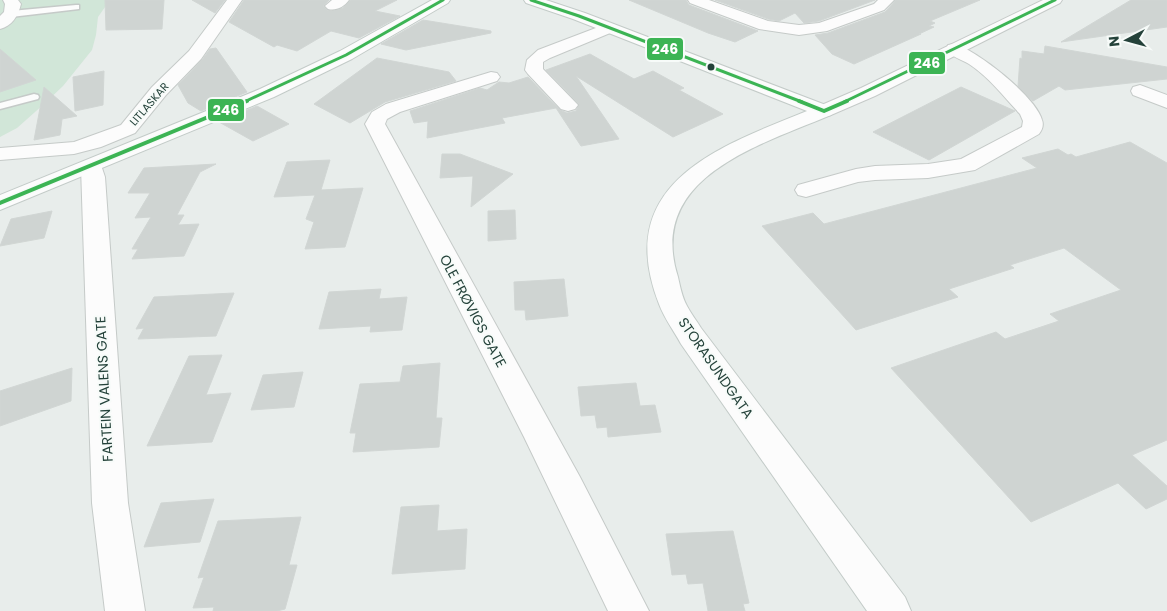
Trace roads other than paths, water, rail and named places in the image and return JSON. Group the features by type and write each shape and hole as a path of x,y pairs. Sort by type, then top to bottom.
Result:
{"street":[{"name":"LITLASKAR","path":"0,154 79,147 128,129 159,91 195,55 235,0"},
{"path":"0,203 92,167 275,89 346,55 443,0"},
{"path":"531,0 824,111"},
{"path":"695,0 765,26 798,30 821,28 879,8 887,0"},
{"name":"STORASUNDGATA","path":"891,611 691,336 672,304 664,281 658,251 660,224 672,198 692,176 720,157 868,92 1055,0"},
{"path":"568,105 534,70 533,64 536,59 544,54 609,28"},
{"path":"806,190 856,176 875,173 928,171 967,165 1032,130 1033,121 1029,112 995,76 976,60 954,50"},
{"name":"OLE FRØVIGS GATE","path":"491,77 393,108 379,116 375,124 456,280 576,503 629,611"},
{"path":"1140,91 1167,102"},
{"name":"FARTEIN VALENS GATE","path":"92,167 110,503 125,611"}],"lane":[{"path":"7,13 76,7"},
{"path":"0,106 34,97"}]}
